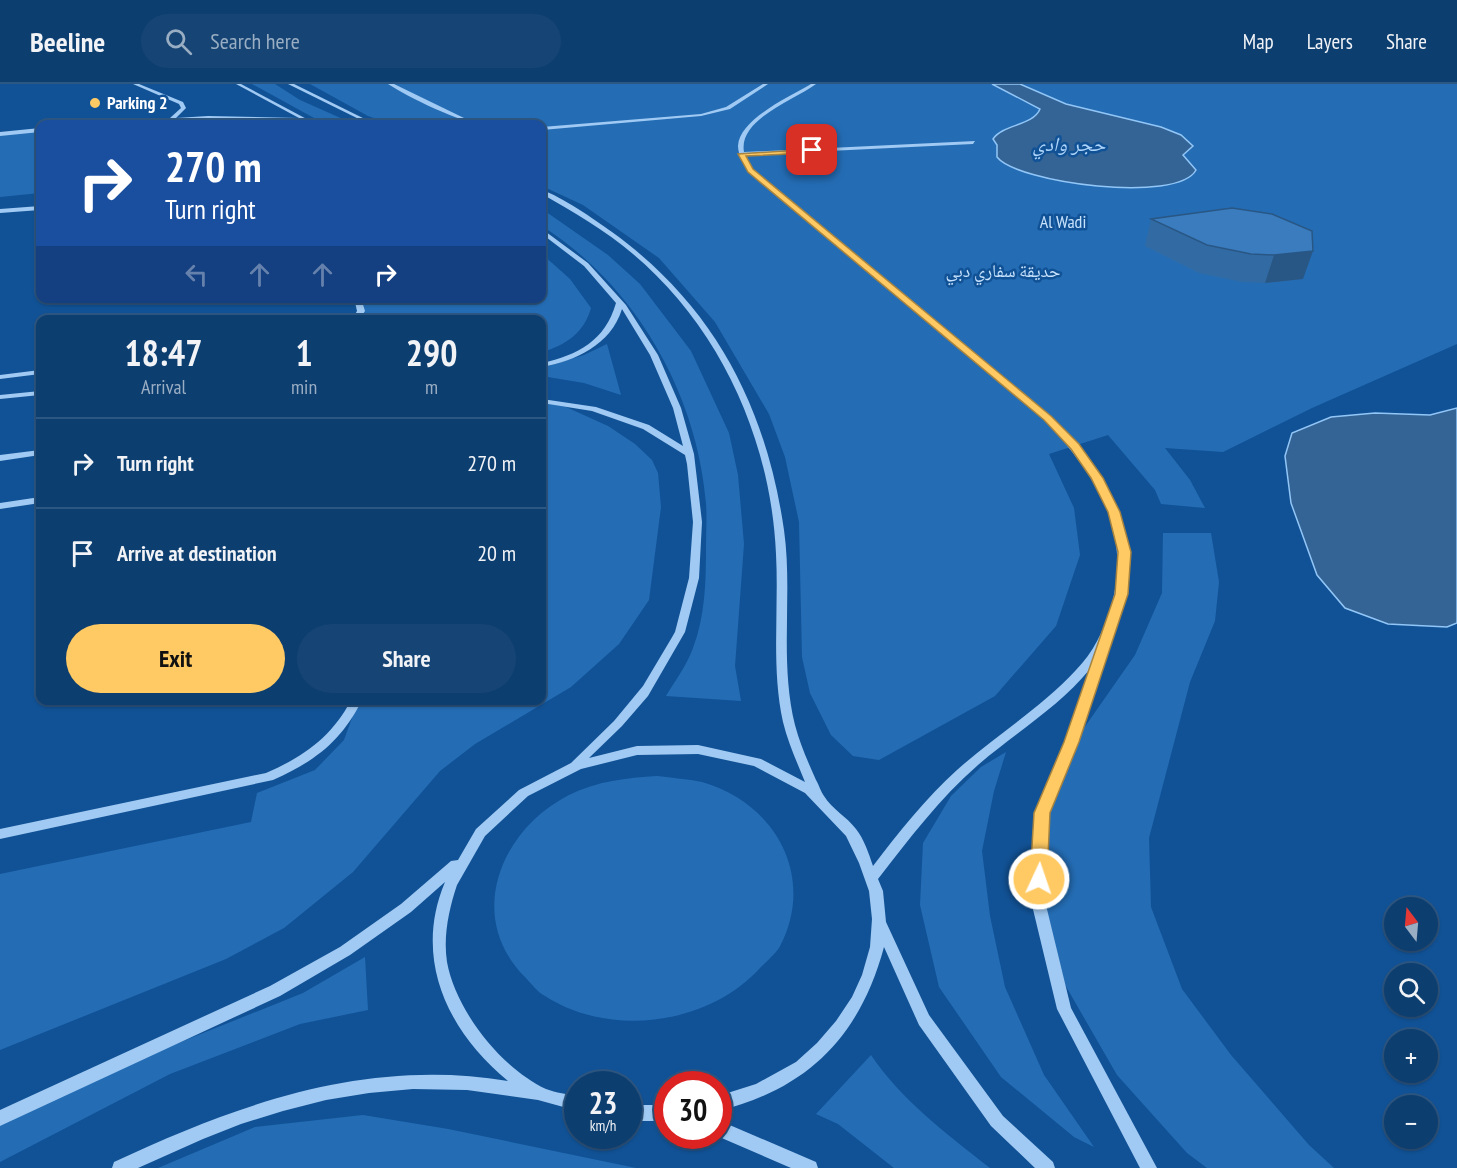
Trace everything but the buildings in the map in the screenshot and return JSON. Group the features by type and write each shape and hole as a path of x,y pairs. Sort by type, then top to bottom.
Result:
{"street":[{"path":"135,84 182,103 184,108 181,113 172,119"},
{"path":"238,84 304,120"},
{"path":"290,84 364,120"},
{"path":"390,84 469,120"},
{"path":"546,129 701,115 728,108 766,84"},
{"path":"814,84 750,125 742,139 742,154 751,170 1048,418 1075,447 1097,478 1114,512 1124,552 1122,594 1105,637 1071,742 1042,813 1038,902 1064,1009 1149,1168"},
{"path":"159,120 242,116 304,120"},
{"path":"0,134 36,130"},
{"path":"742,154 973,142"},
{"path":"546,194 612,234 659,273 701,320 736,376 764,446 779,531 782,674 787,712 798,753 818,797"},
{"path":"0,212 36,208"},
{"path":"546,234 586,266 620,303 651,345 674,395 690,454 696,509 695,573 679,633 641,698 575,765"},
{"path":"546,364 582,351 604,337 617,320 620,303"},
{"path":"0,377 36,372"},
{"path":"0,398 36,394"},
{"path":"546,402 592,409 646,427 690,454"},
{"path":"0,458 36,454"},
{"path":"0,506 36,501"},
{"path":"873,876 915,822 958,776 1003,736 1049,702 1082,670 1105,637"},
{"path":"0,834 269,777 302,763 328,744 347,722 355,705"},
{"path":"540,1094 491,1056 456,1012 440,961 440,951 441,910 459,863 488,822 528,789 575,765 626,751 677,748 729,754 776,770 818,797 851,832 873,876 880,924 924,1020 997,1121 1047,1168"},
{"path":"0,1118 26,1104 275,991 354,945 406,908 459,863"},
{"path":"732,1100 742,1098 800,1068 844,1025 871,975 880,924"},
{"path":"120,1168 187,1135 279,1103 369,1085 457,1082 540,1094 564,1100"},
{"path":"732,1134 810,1168"}],"green space":[{"path":"252,84 275,84 300,100 345,120 318,120"},
{"name":"حديقة سفاري دبي","path":"310,84 1457,84 1457,344 1312,408 1223,452 1165,448 1190,480 1205,508 1161,504 1155,490 1108,435 1049,454 1074,508 1080,555 1056,626 995,696 879,760 853,756 831,735 810,693 802,657 799,522 785,457 769,414 715,322 659,258 583,205 546,188 546,120 380,120"},
{"path":"257,117 269,120 190,120"},
{"path":"36,131 36,193 0,197 0,134"},
{"path":"546,212 608,255 640,284 691,351 729,433 738,475 744,544 735,666 741,701 666,696 690,654 697,636 704,599 706,503 700,462 690,422 675,383 656,345 606,279 575,250 546,229"},
{"path":"546,258 570,279 591,308 584,324 573,337 546,351 546,315 360,315 361,303 546,303"},
{"path":"607,344 621,395 584,383 546,377 546,367 584,355"},
{"path":"546,403 566,407 608,426 635,444 652,460 658,473 661,507 649,600 619,644 571,687 546,702"},
{"path":"1163,533 1211,533 1219,582 1215,621 1190,682 1149,838 1151,907 1182,989 1231,1055 1309,1145 1334,1168 1207,1168 1187,1153 1117,1075 1060,976 1046,925 1041,849 1054,771 1135,655 1162,593"},
{"path":"399,705 541,705 475,744 440,771 353,872 284,928 226,959 0,1050 0,874 251,822 257,793 315,770 344,740 356,707 398,707"},
{"path":"1006,752 994,791 982,851 990,916 1005,987 1044,1075 1094,1147 1074,1137 1001,1077 939,987 920,905 923,843 951,796 981,767"},
{"path":"657,776 702,782 728,792 751,807 769,825 782,847 791,870 793,895 790,922 779,948 772,956 738,987 714,1002 686,1013 657,1019 628,1021 599,1017 571,1009 539,992 507,953 497,928 494,902 499,877 509,852 525,830 545,810 569,795 601,783"},
{"path":"365,957 368,1010 300,1024 170,1074 0,1162 0,1119 46,1096 303,993"},
{"path":"871,1055 883,1072 911,1102 990,1168 894,1168 838,1124 816,1114"},
{"path":"363,1115 448,1129 636,1168 158,1168 255,1127"}],"water":[{"name":"حجر وادي","path":"992,84 1020,84 1066,104 1161,127 1181,135 1193,146 1183,155 1196,170 1183,180 1160,186 1130,188 1064,182 1034,175 1011,166 997,157 997,145 993,139 1004,130 1031,119 1040,109"},
{"path":"1457,408 1457,623 1447,627 1388,624 1345,608 1317,575 1291,503 1285,456 1292,433 1331,417 1375,413 1430,415"}],"place":[{"name":"Parking 2","path":"95,103"}],"route":[{"path":"812,150 742,154 751,170 1048,418 1075,447 1097,478 1114,512 1124,552 1122,594 1105,637 1071,742 1042,813 1039,879"}],"park label":[{"name":"Al Wadi","path":"1063,222"}]}
